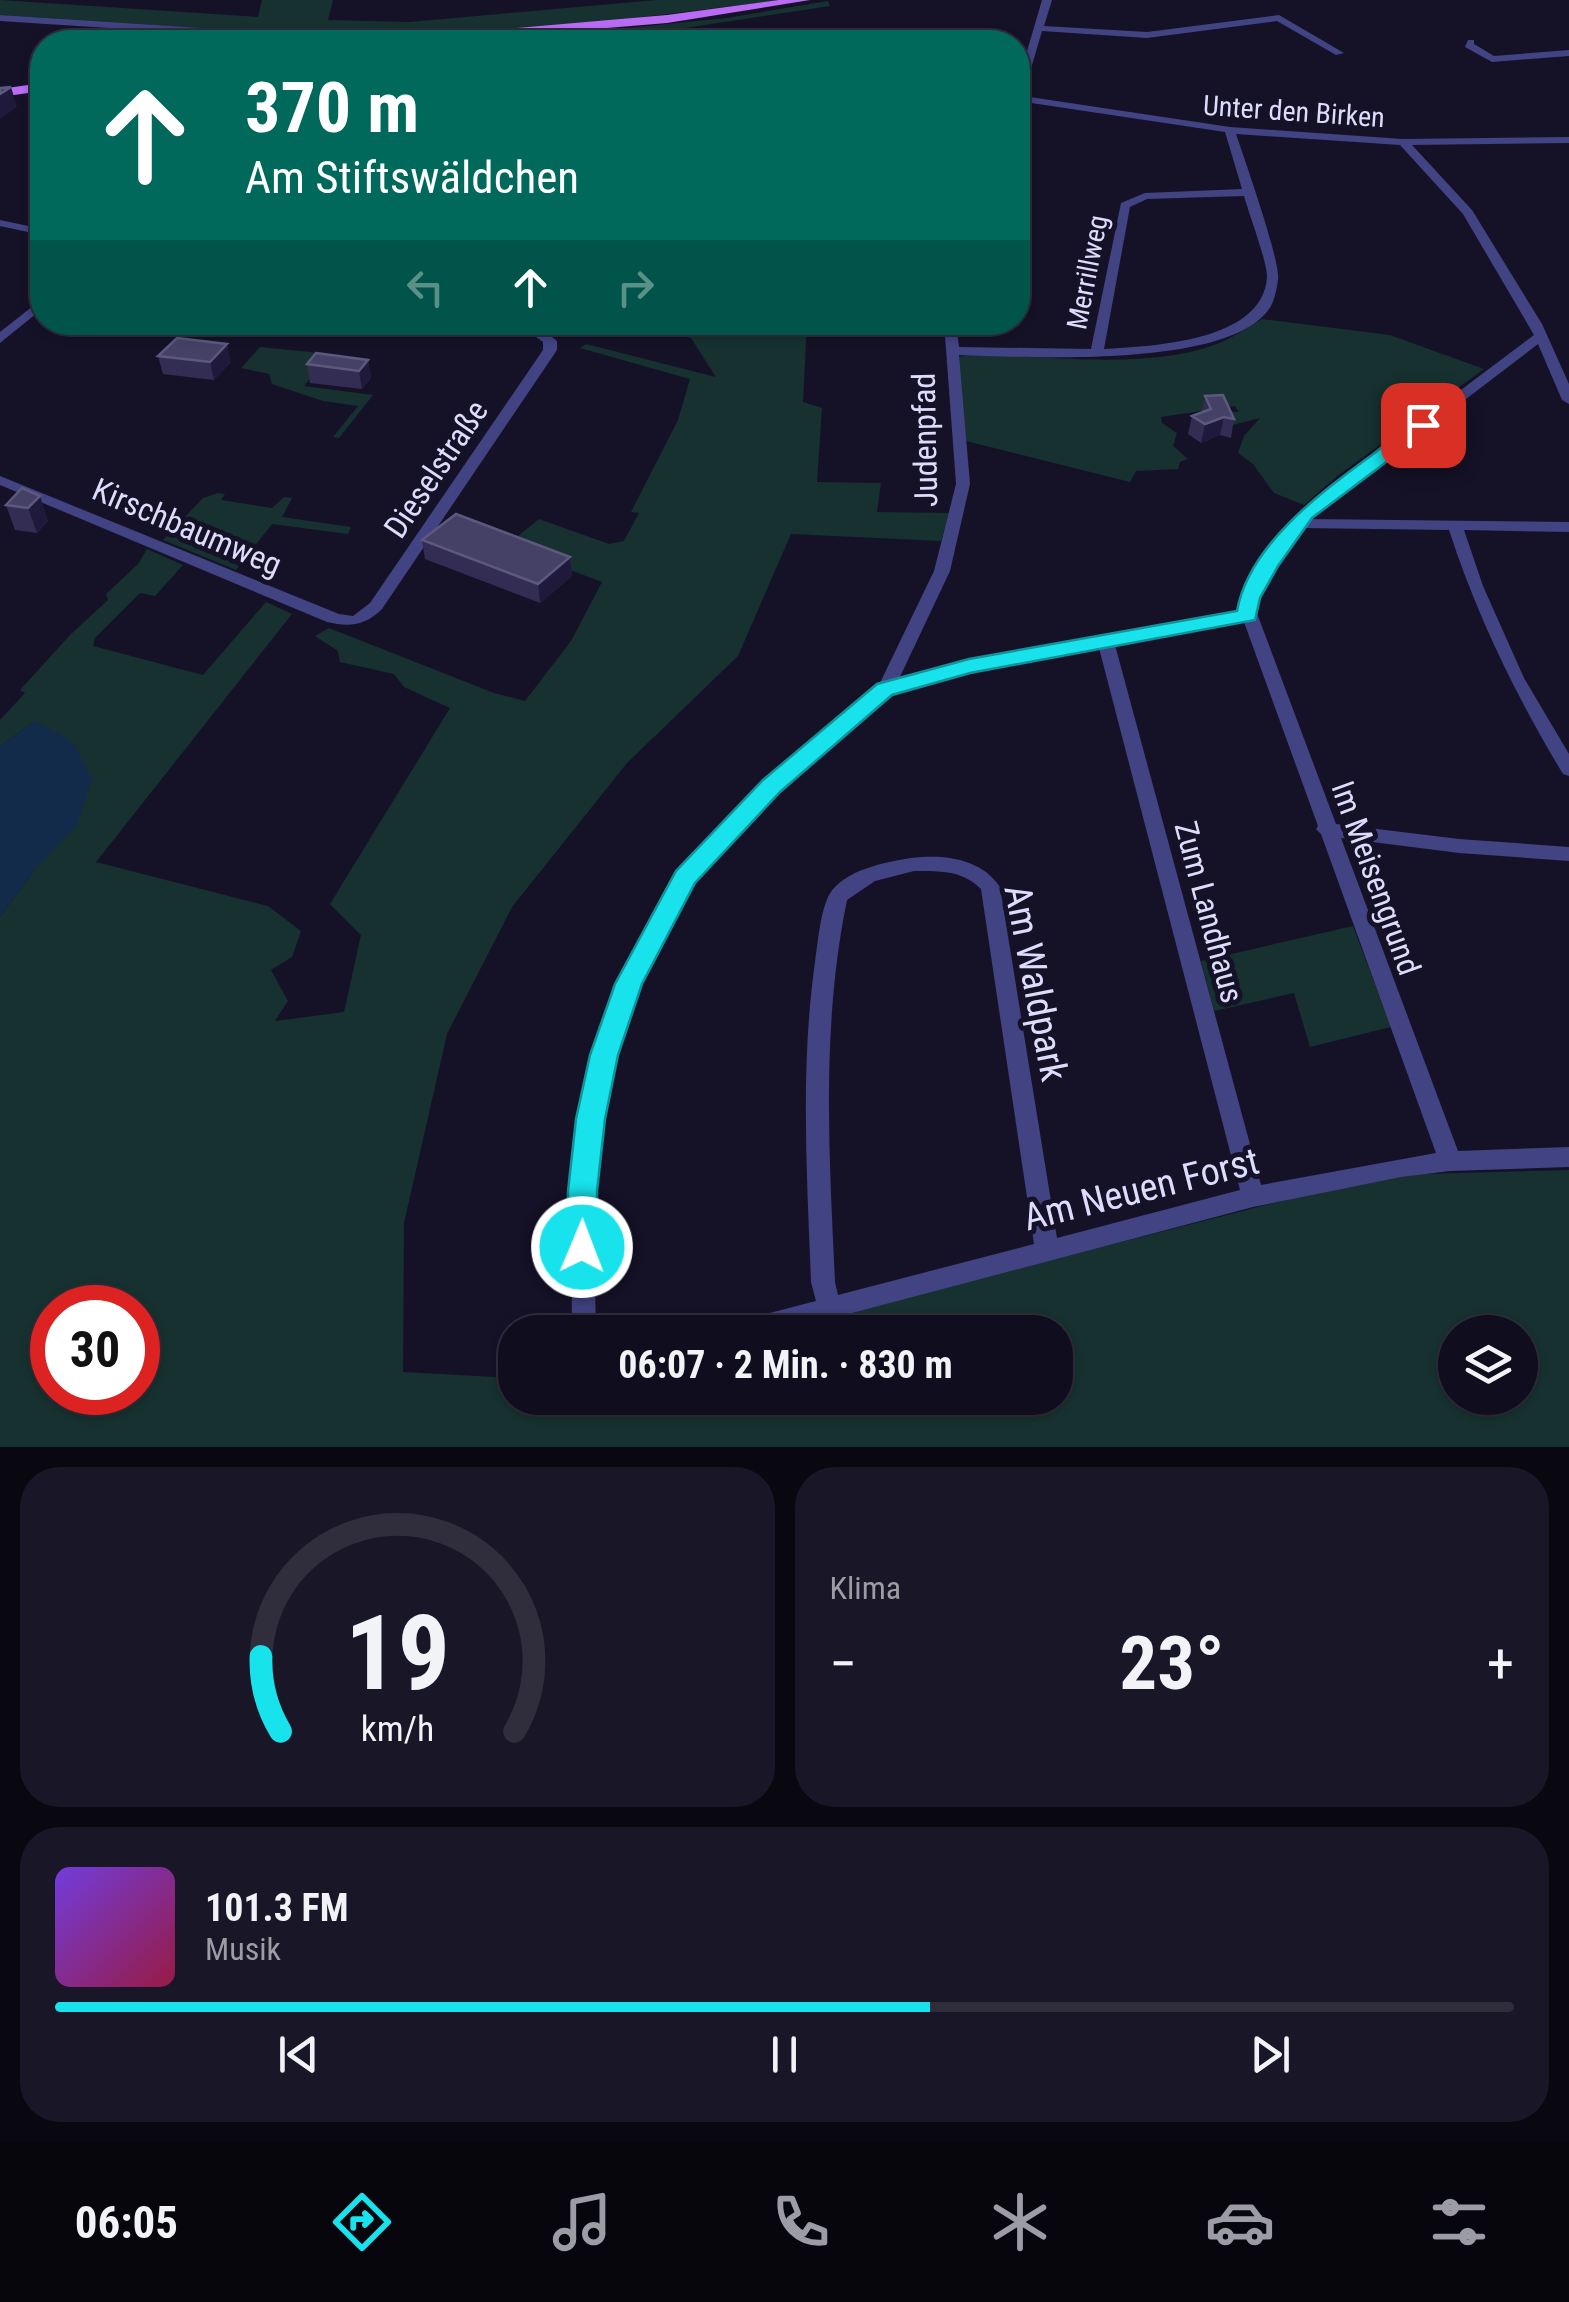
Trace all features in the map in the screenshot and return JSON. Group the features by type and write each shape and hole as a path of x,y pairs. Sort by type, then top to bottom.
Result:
{"main road":[{"path":"560,30 804,0"},
{"path":"0,93 30,89"}],"street":[{"path":"1030,60 1047,0"},
{"path":"0,18 158,30"},
{"path":"1040,28 1147,35 1279,18 1340,53"},
{"path":"1470,42 1468,45 1492,59 1569,53"},
{"name":"Unter den Birken","path":"1030,100 1230,130 1403,142 1569,140"},
{"path":"953,350 1097,353 1182,347 1232,330 1259,311 1271,294 1272,276 1230,130"},
{"path":"1403,142 1468,212 1541,336 1569,400"},
{"name":"Merrillweg","path":"1097,353 1126,206 1145,196 1247,192"},
{"path":"0,223 30,229"},
{"path":"0,339 30,313"},
{"name":"Dieselstraße","path":"353,622 369,614 389,588 550,350 548,338 536,335"},
{"name":"Judenpfad","path":"584,1315 582,1191 590,1119 604,1055 628,984 685,878 772,786 884,690 942,571 959,509 963,484 951,335"},
{"path":"884,690 969,666 1247,616 1250,598 1268,565 1306,514 1541,336"},
{"name":"Kirschbaumweg","path":"0,480 320,612 353,622"},
{"path":"1300,523 1569,527"},
{"path":"1455,526 1475,586 1516,678 1569,770"},
{"name":"Im Meisengrund","path":"1247,616 1450,1161"},
{"name":"Zum Landhaus","path":"1106,642 1254,1198"},
{"path":"1326,829 1459,846 1569,854"},
{"name":"Am Waldpark","path":"830,1309 823,1282 815,1087 818,1019 838,897 845,886 860,878 946,862 974,871 990,888 1046,1252"},
{"name":"Am Neuen Forst","path":"806,1315 1254,1198 1450,1161 1569,1157"}],"green space":[{"path":"0,0 258,17 262,0 333,0 328,20 410,22 656,0 782,0 498,30 230,30 0,15"},
{"path":"828,1 830,6 672,30 606,30 727,18"},
{"path":"1262,319 1390,335 1484,369 1336,477 1304,505 1274,493 1253,464 1238,453 1244,436 1260,418 1229,426 1225,411 1239,412 1235,406 1161,417 1162,423 1177,433 1173,446 1188,459 1180,462 1178,469 1136,471 1130,482 966,441 958,357 975,354 1104,360 1171,356 1228,339"},
{"path":"677,335 806,335 803,402 822,408 817,482 881,483 877,512 949,513 941,541 791,534 738,656 627,763 512,907 447,1034 404,1223 403,1372 498,1377 498,1415 1073,1415 1073,1315 836,1315 1383,1175 1569,1170 1569,1447 0,1447 0,917 35,869 35,721 0,746 0,720 25,693 20,690 108,600 106,594 138,564 147,549 183,565 155,596 140,593 95,638 93,646 203,675 266,602 292,614 96,862 268,906 301,931 292,957 271,970 288,1001 275,1021 344,1012 361,935 330,904 450,708 404,687 394,674 340,662 338,651 315,636 329,628 494,693 525,701 571,641 602,582 506,546 539,519 609,544 624,541 639,513 631,512 678,420 690,379 580,348 586,344 716,377 691,338"},
{"path":"260,347 330,354 304,386 373,395 339,438 333,437 358,406 323,401 272,384 269,374 241,368"},
{"path":"225,494 221,500 272,508 284,497 292,498 282,517 351,527 348,534 272,524 236,570 163,540 203,498"},
{"path":"1353,926 1391,1027 1310,1047 1294,993 1214,1011 1201,961"}],"water":[{"path":"35,721 72,741 92,779 77,825 35,869 0,917 0,746"}],"building":[{"path":"177,338 227,344 210,362 158,356"},
{"path":"316,353 368,360 359,371 307,364"},
{"path":"1223,395 1234,419 1224,417 1205,424 1192,416 1211,409 1205,396"},
{"path":"22,488 40,496 28,508 6,505"},
{"path":"456,514 570,557 538,584 422,540"}],"route":[{"path":"582,1247 582,1191 590,1119 604,1055 628,984 685,878 772,786 884,690 969,666 1247,616 1250,598 1268,565 1306,514 1423,425"}]}
